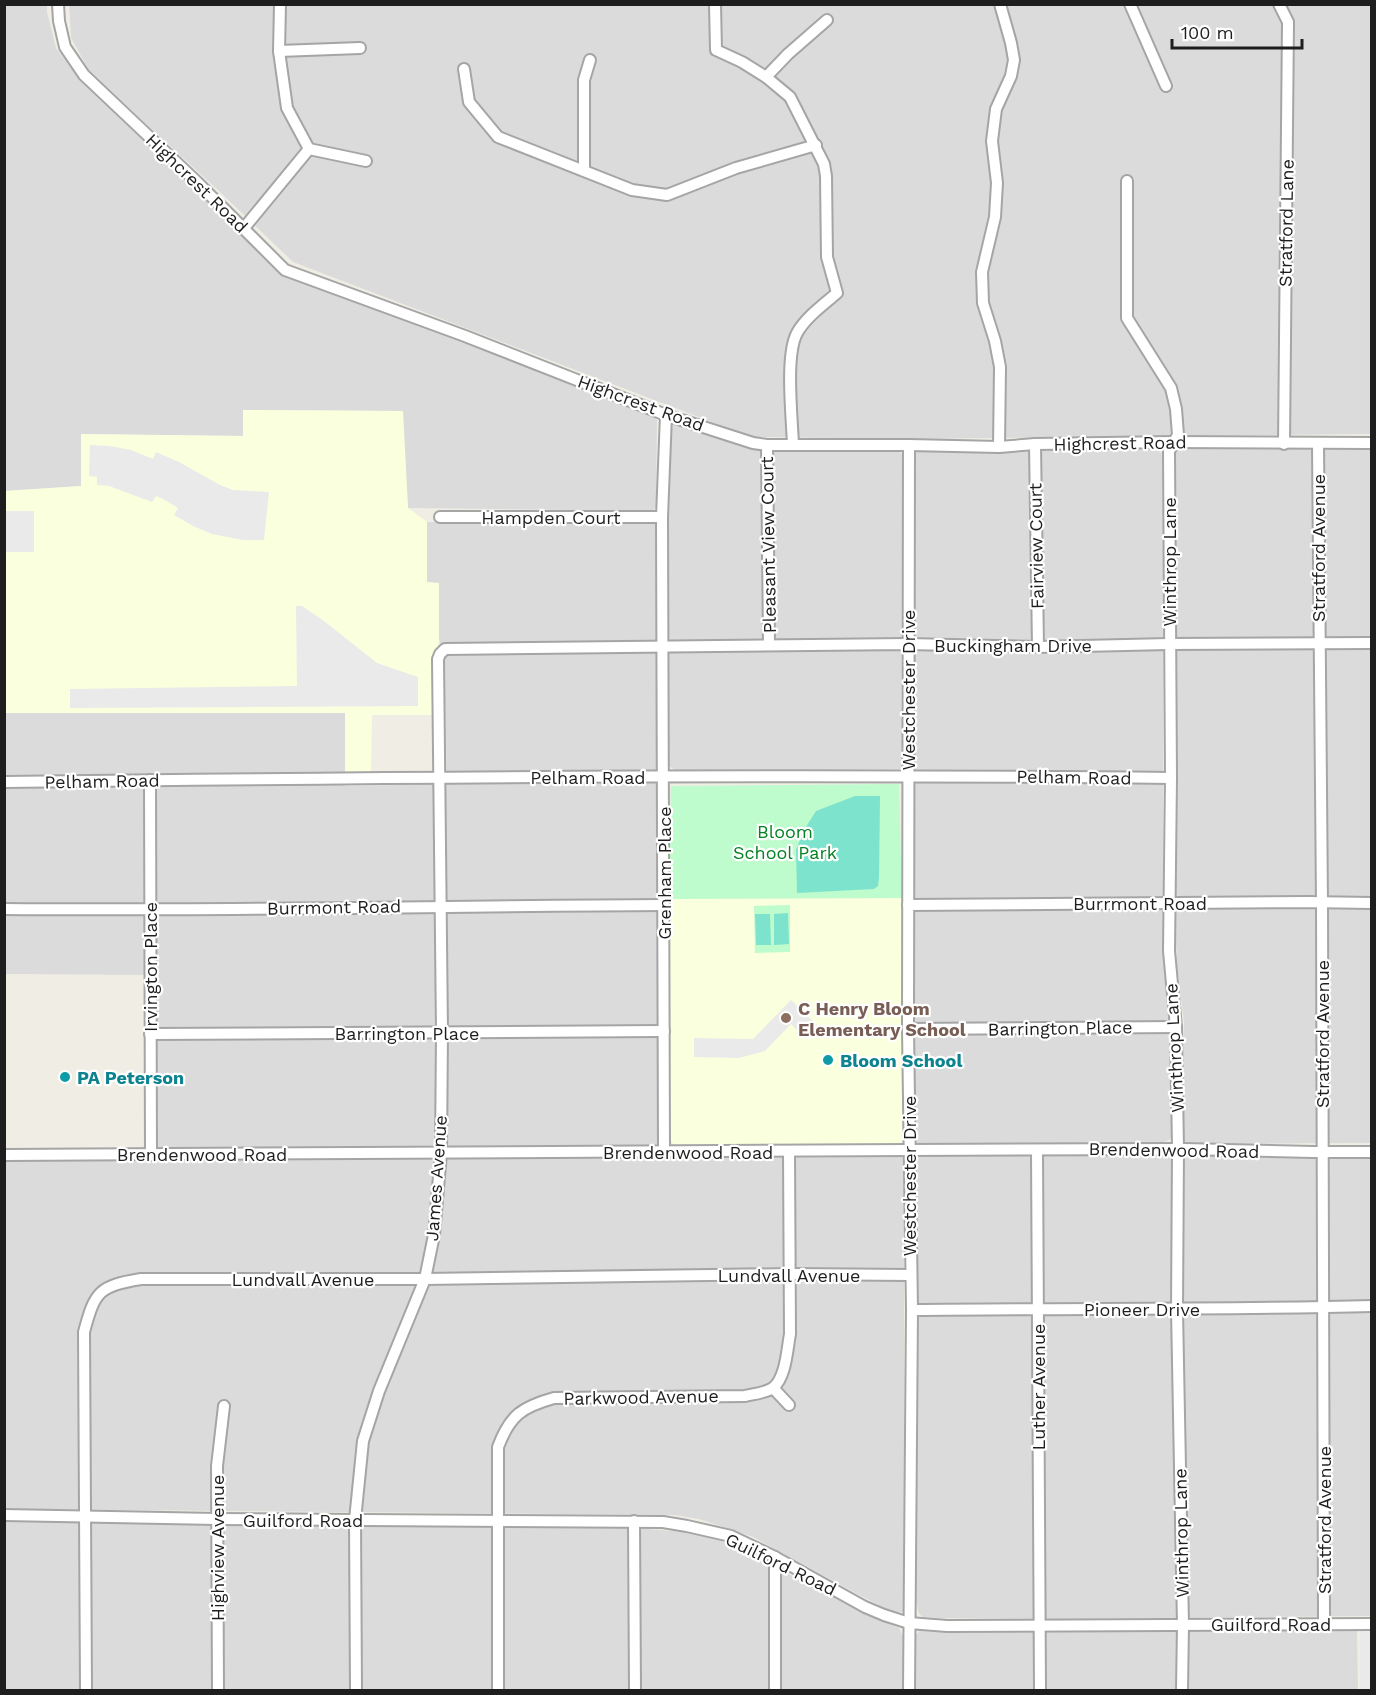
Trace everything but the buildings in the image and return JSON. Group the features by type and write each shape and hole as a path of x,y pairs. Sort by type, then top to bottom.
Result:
{"street":[{"name":"Highcrest Road","path":"58,4 58,21 65,47 84,75 285,270 465,336 666,415 753,443 767,445 999,447 1035,444 1174,442 1371,443"},
{"path":"280,4 279,51 287,108 309,149 366,161"},
{"path":"715,4 716,50 766,77 790,97 824,164 827,257 837,293 814,313 797,333 790,357 793,445"},
{"path":"999,447 1000,367 983,303 982,272 995,217 996,183 992,141 996,109 1011,76 1014,60 1000,4"},
{"path":"1130,4 1166,86"},
{"name":"Stratford Lane","path":"1279,4 1288,22 1284,444"},
{"path":"766,77 827,20"},
{"path":"279,51 360,48"},
{"path":"584,170 584,80 590,60"},
{"path":"464,69 469,102 498,137 632,190 667,195 736,168 816,145"},
{"path":"244,228 309,149"},
{"name":"Winthrop Lane","path":"1127,181 1127,318 1171,388 1176,409 1178,435 1168,452 1171,778 1169,903 1170,964 1176,1027 1182,1690"},
{"name":"Grenham Place","path":"664,1152 662,517 666,415"},
{"name":"Fairview Court","path":"1035,444 1038,647"},
{"name":"Stratford Avenue","path":"1318,444 1324,1623"},
{"name":"Pleasant View Court","path":"767,445 769,645"},
{"name":"Westchester Drive","path":"909,445 907,775 912,1310 909,1690"},
{"name":"Hampden Court","path":"440,517 662,517"},
{"name":"Buckingham Drive","path":"440,654 445,649 663,646 908,644 1038,647 1371,643"},
{"name":"James Avenue","path":"356,1690 356,1520 363,1442 379,1391 425,1279 434,1235 441,1153 438,659 440,654"},
{"name":"Pelham Road","path":"4,782 907,775 1171,778"},
{"name":"Irvington Place","path":"150,780 151,1155"},
{"name":"Burrmont Road","path":"908,905 1371,903"},
{"name":"Burrmont Road","path":"4,909 151,910 664,905"},
{"name":"Barrington Place","path":"908,1029 1176,1027"},
{"name":"Barrington Place","path":"150,1034 664,1031"},
{"name":"Brendenwood Road","path":"4,1155 1037,1149 1371,1152"},
{"name":"Luther Avenue","path":"1037,1149 1040,1690"},
{"path":"789,1151 790,1334 782,1374 773,1388 789,1405"},
{"name":"Lundvall Avenue","path":"86,1690 84,1332 90,1309 101,1291 117,1283 141,1279 910,1275"},
{"name":"Pioneer Drive","path":"912,1310 1037,1308 1177,1310 1371,1306"},
{"name":"Parkwood Avenue","path":"498,1690 498,1447 504,1430 510,1422 533,1404 554,1398 745,1396 773,1388"},
{"name":"Highview Avenue","path":"218,1690 217,1466 224,1406"},
{"name":"Guilford Road","path":"4,1515 217,1520 663,1522 731,1536 865,1606 909,1623 947,1626 1371,1624"},
{"path":"634,1521 635,1690"},
{"path":"775,1557 775,1690"}],"shaded area":[{"path":"5,5 47,5 56,48 77,76 280,266 649,411 657,420 656,507 652,511 408,508 402,411 243,410 243,436 81,434 81,486 5,491"},
{"path":"69,5 1371,5 1371,434 908,439 756,437 738,432 293,262 90,72 71,38"},
{"path":"243,410 403,411 408,508 427,522 427,582 439,583 439,639 433,675 433,715 372,715 371,774 345,774 345,713 5,713 5,491 81,486 81,434 243,436"},
{"path":"680,424 761,451 894,450 903,455 901,709 911,709 913,458 916,452 922,450 1155,448 1160,450 1163,456 1163,954 1172,1016 1173,1136 1169,1140 1161,1143 921,1145 915,1141 914,769 676,771 669,766 668,436 674,425"},
{"path":"90,445 131,450 153,459 156,452 233,490 269,492 264,540 243,540 212,534 174,515 178,508 156,496 152,502 109,486 97,485 97,477 89,476"},
{"path":"1183,448 1371,448 1371,897 1179,898 1174,893 1174,451"},
{"path":"5,511 34,511 34,552 5,552"},
{"path":"653,520 657,524 658,1143 652,1146 159,1148 156,1141 155,975 5,974 4,713 345,713 345,786 447,784 444,657 439,639 439,584 427,583 427,522"},
{"path":"296,606 302,606 324,621 377,663 418,677 418,706 70,708 70,689 297,686"},
{"path":"855,796 880,796 878,886 874,889 797,893 796,850 804,830 816,811"},
{"name":"C Henry Bloom Elementary School","path":"902,898 902,1142 900,1144 676,1145 672,1143 670,1140 668,899"},
{"path":"1371,907 1371,1143 1188,1144 1184,1141 1182,1137 1184,1022 1177,966 1175,917 1178,909"},
{"path":"788,913 789,944 774,945 774,914"},
{"path":"755,914 770,914 771,945 756,945"},
{"path":"791,1000 818,1026 806,1039 791,1024 765,1051 739,1058 694,1057 694,1038 753,1039"},
{"path":"1371,1153 1371,1616 1063,1619 939,1618 923,1617 919,1614 916,1602 914,1159 916,1156"},
{"path":"903,1157 903,1612 887,1609 861,1596 753,1537 699,1519 674,1515 5,1509 5,1160"},
{"path":"5,1521 624,1527 685,1532 714,1538 735,1546 864,1613 899,1628 904,1638 903,1690 5,1690"},
{"path":"1357,1630 1358,1690 913,1690 914,1637 920,1631 953,1633"},
{"path":"1360,1630 1371,1630 1371,1690 1360,1690"}],"green space":[{"name":"Bloom School Park","path":"899,784 902,898 668,899 671,786"},
{"path":"790,905 790,952 755,953 754,906"}],"place":[{"name":"C Henry Bloom Elementary School","path":"786,1018"},
{"name":"Bloom School","path":"828,1060"},
{"name":"PA Peterson","path":"65,1077"}]}
